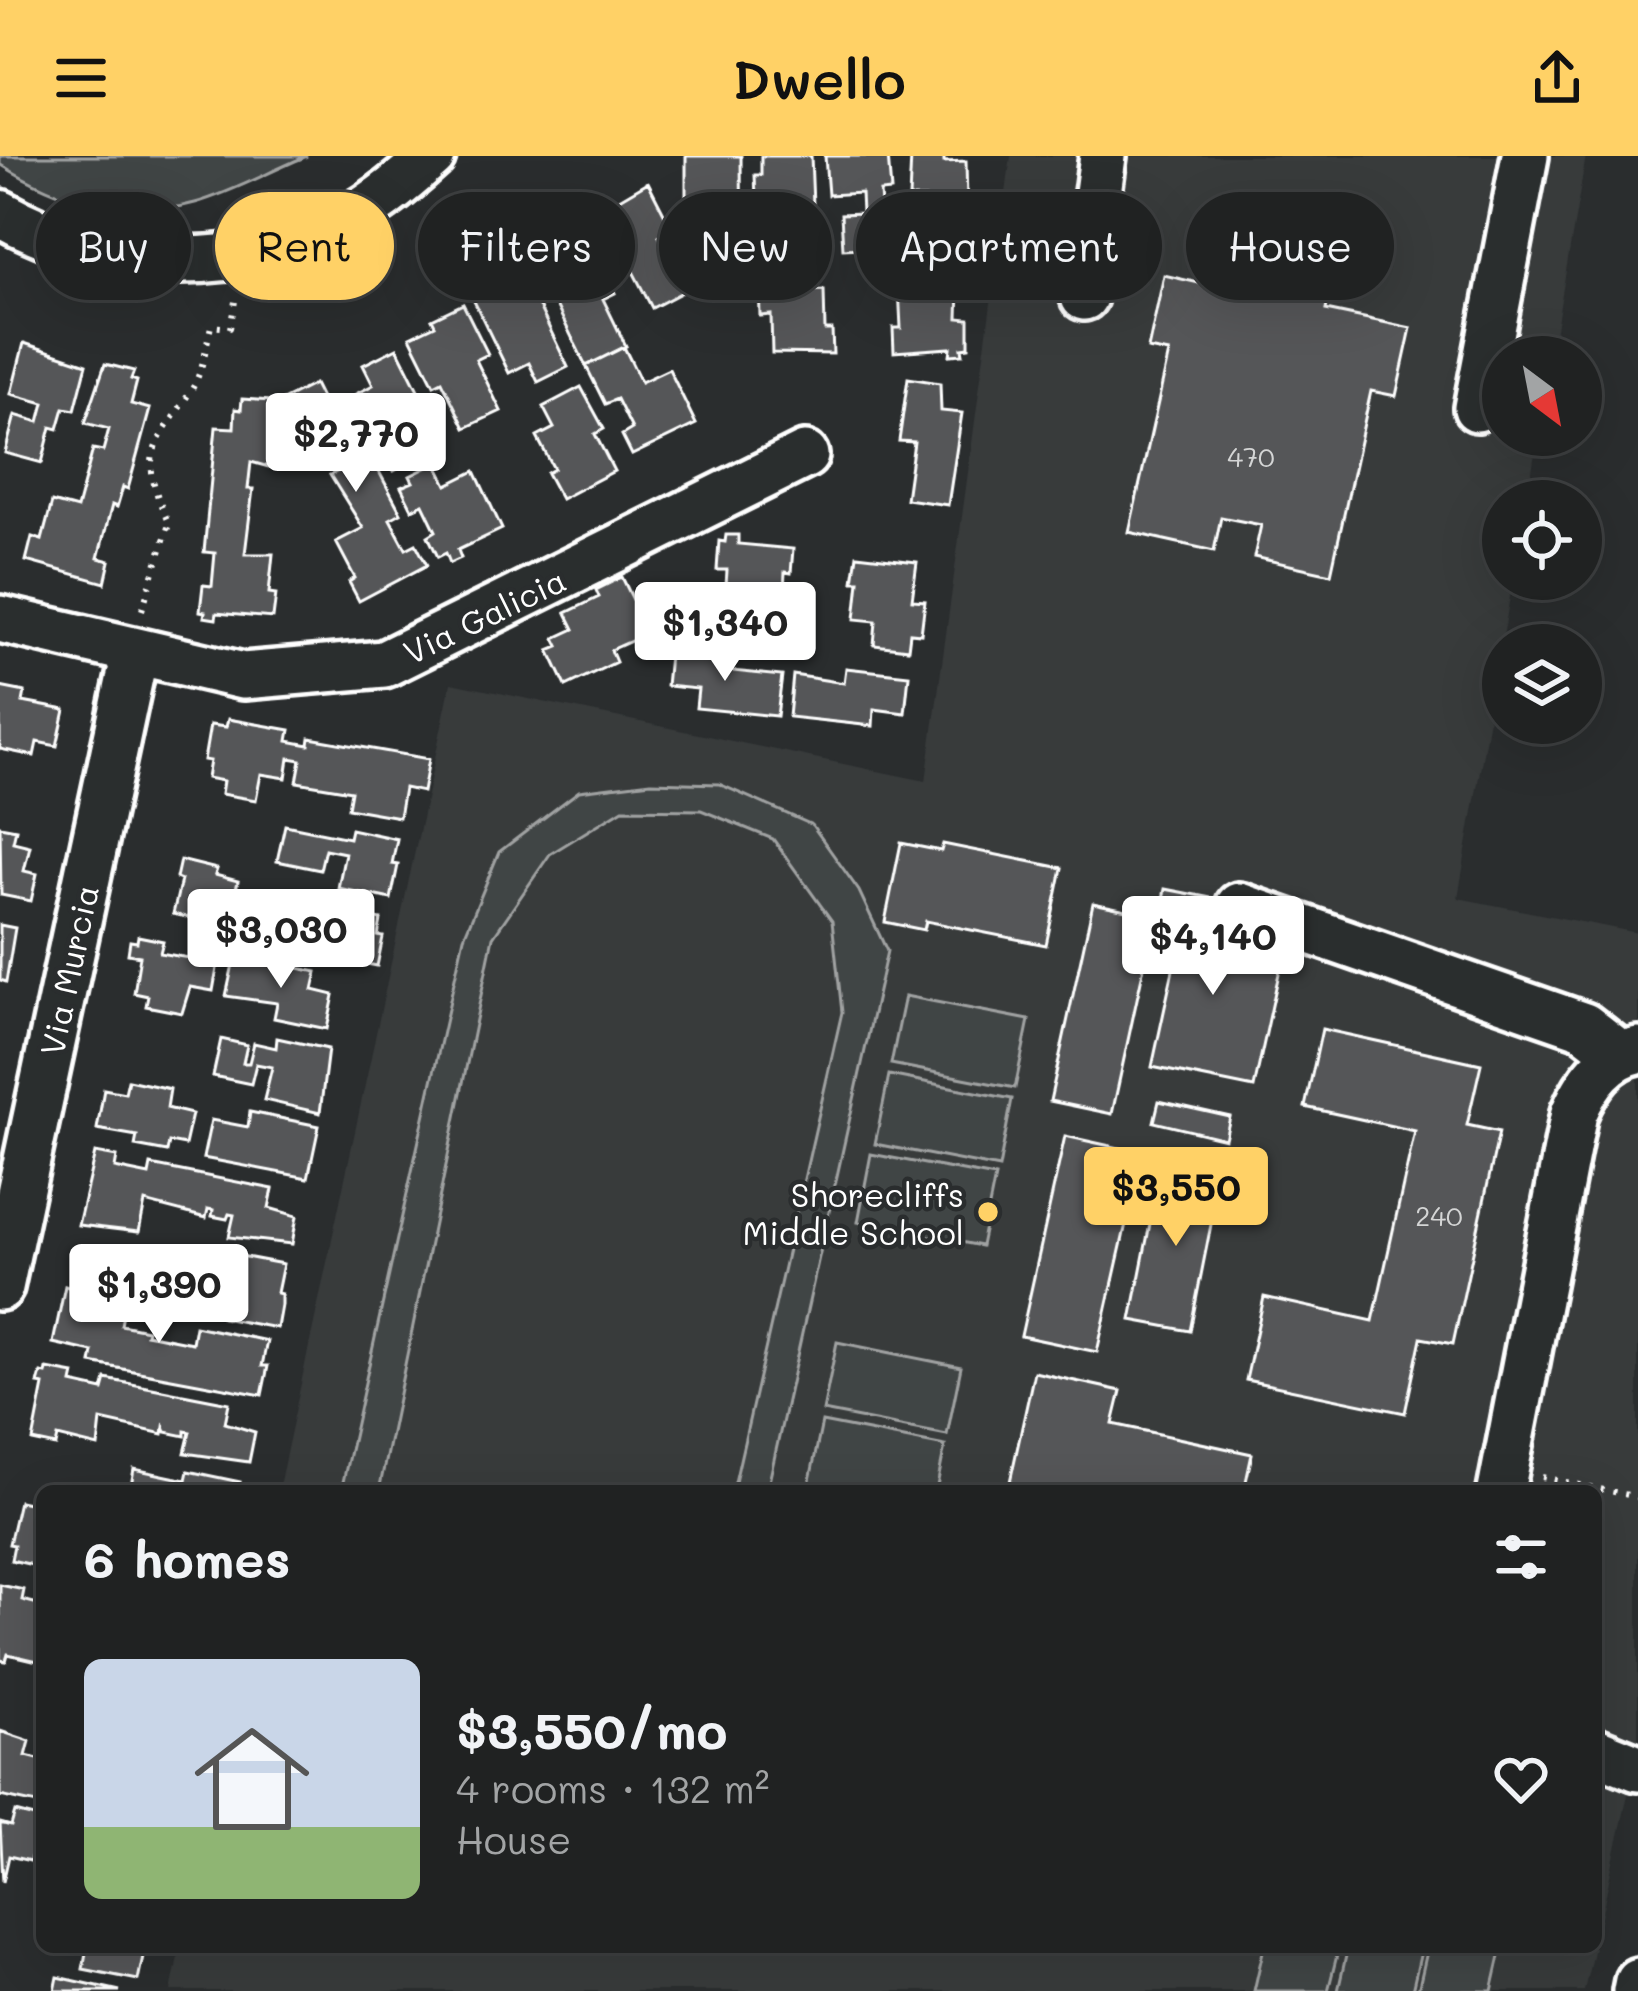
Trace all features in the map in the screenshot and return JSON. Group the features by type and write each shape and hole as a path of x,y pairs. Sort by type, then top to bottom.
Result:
{"street":[{"path":"391,192 432,156"},
{"path":"1098,192 1103,156"},
{"path":"1477,408 1525,156"},
{"path":"0,213 49,237 109,255 215,258"},
{"name":"Via Galicia","path":"0,619 243,676 384,664 805,455"},
{"name":"Via Murcia","path":"0,1287 135,653"},
{"path":"1239,906 1584,1025 1629,1052 1582,1093 1574,1113 1503,1481"},
{"path":"1602,1754 1638,1768"},
{"path":"1636,1991 1638,1982"}],"path":[{"path":"135,653 147,584 158,565 169,524 152,486 152,447 200,372 211,326 230,328 236,300"},
{"path":"1503,1481 1537,1485"},
{"path":"1602,1493 1638,1497"}],"shaded area":[{"path":"0,156 307,156 191,204 191,192 55,192 0,164"},
{"name":"Shorecliffs Middle School","path":"1011,156 1586,156 1555,336 1482,336 1482,456 1534,456 1530,480 1482,480 1482,600 1509,600 1505,624 1482,624 1485,744 1458,898 1638,933 1638,1750 1602,1912 1602,1485 279,1485 451,683 926,781 991,300 1162,300 1162,192 1006,192"},
{"path":"651,782 719,784 812,825 859,891 887,951 768,1485 734,1485 842,1012 832,921 773,839 701,810 623,809 550,854 493,937 380,1485 342,1485 464,937 499,852 579,791"},
{"path":"905,996 1029,1020 1015,1088 891,1064"},
{"path":"889,1075 1012,1099 999,1168 875,1144"},
{"path":"871,1154 995,1177 981,1246 858,1222"},
{"path":"837,1342 961,1367 947,1435 823,1411"},
{"path":"822,1422 945,1446 937,1485 809,1485"},
{"path":"179,1953 1593,1953 1584,1991 171,1991"},
{"path":"1263,1953 1338,1953 1328,1991 1254,1991"},
{"path":"1347,1953 1421,1953 1412,1991 1338,1991"},
{"path":"1427,1953 1501,1953 1492,1991 1418,1991"}],"building":[{"path":"686,156 741,156 741,192 686,192"},
{"path":"761,156 811,156 812,192 756,192 755,175 761,175"},
{"path":"825,156 888,156 891,191 828,192"},
{"path":"911,156 966,161 967,192 909,192"},
{"path":"648,182 659,204 659,300 667,300 652,308 635,275 635,192 631,192"},
{"path":"856,213 856,248 843,249 841,214"},
{"path":"1164,275 1186,280 1186,300 1328,300 1326,310 1411,328 1396,396 1371,391 1331,574 1254,557 1261,525 1221,517 1214,551 1129,532 1169,353 1148,349"},
{"path":"473,300 536,300 568,367 538,382 529,363 509,373"},
{"path":"553,300 603,300 626,346 586,366"},
{"path":"760,300 824,300 825,330 832,330 833,354 772,353 771,315 760,316"},
{"path":"900,300 959,300 958,318 969,319 969,347 962,348 963,354 950,355 951,348 894,352 893,328 901,328"},
{"path":"463,304 488,354 476,360 501,411 465,428 442,381 434,385 410,337 435,325 432,319"},
{"path":"24,343 87,364 75,410 64,408 58,429 51,427 42,463 5,453 15,415 39,422 44,403 11,394"},
{"path":"624,347 641,382 669,369 696,424 632,455 622,435 632,429 617,399 605,404 586,366"},
{"path":"397,348 422,398 408,405 432,451 394,471 356,394 373,385 363,365"},
{"path":"105,364 134,371 131,379 137,381 131,404 150,409 128,489 123,487 117,507 112,505 98,558 110,561 105,583 26,561 32,537 42,540 52,502 77,509 93,449 103,451 109,429 85,423"},
{"path":"908,378 940,383 941,411 962,413 948,505 906,499 914,442 899,441"},
{"path":"314,384 327,410 342,402 401,513 390,519 406,549 416,544 427,565 359,601 349,582 355,578 336,542 363,528 330,475 341,470 338,464 332,466 326,454 333,451 330,446 307,457 283,400"},
{"path":"581,387 604,429 595,434 614,471 561,499 547,473 554,469 537,437 554,428 543,407"},
{"path":"242,399 271,401 269,467 251,462 248,489 253,489 245,554 273,554 269,593 276,594 273,618 217,613 216,619 200,611 203,585 212,586 215,553 204,552 216,427 234,428 235,409 241,410"},
{"path":"436,463 447,485 475,471 502,529 458,550 461,558 450,563 446,553 438,557 428,536 436,531 423,504 412,509 401,487 413,482 410,476"},
{"path":"726,535 738,535 738,544 793,549 791,573 785,572 783,611 752,609 751,640 711,638 712,602 725,602 727,570 717,570 719,541 725,542"},
{"path":"857,555 917,562 912,600 925,601 921,634 910,633 908,649 874,645 876,621 855,619"},
{"path":"622,577 649,633 611,650 616,662 566,686 549,650 559,646 555,638 574,629 566,613 599,597 596,590"},
{"path":"709,651 734,653 732,671 782,676 777,716 696,708 698,689 666,686 669,655 709,655"},
{"path":"846,668 909,675 905,713 874,709 873,726 789,717 793,675 844,683"},
{"path":"0,687 25,692 23,702 65,710 57,746 37,742 34,756 0,749"},
{"path":"228,719 290,730 288,741 309,745 310,738 429,759 423,792 404,788 399,817 348,808 351,791 297,782 301,760 289,758 286,778 261,774 256,800 221,794 223,781 207,778 210,761 204,760 210,725 226,727"},
{"path":"285,825 349,838 351,829 397,839 391,899 338,888 345,853 325,849 320,870 277,861"},
{"path":"0,826 16,829 13,842 30,846 24,871 37,874 31,901 1,895"},
{"path":"901,843 941,851 943,844 1062,868 1046,945 926,921 924,930 885,922"},
{"path":"180,860 217,869 215,875 238,881 234,898 264,905 257,932 241,928 238,941 206,934 209,922 173,914"},
{"path":"1165,889 1216,899 1208,939 1283,955 1254,1088 1152,1067 1181,933 1157,928"},
{"path":"324,899 362,907 361,916 381,920 377,966 274,946 282,909 320,917"},
{"path":"1093,903 1155,916 1112,1114 1050,1101"},
{"path":"0,925 15,928 6,982 0,980"},
{"path":"138,936 163,941 160,953 218,963 213,991 190,987 182,1013 146,1006 148,996 134,993 140,956 128,954 130,941 137,942"},
{"path":"235,955 317,972 313,990 334,995 327,1029 274,1018 277,1003 226,996"},
{"path":"1322,1029 1481,1064 1467,1125 1499,1132 1453,1344 1421,1338 1405,1413 1246,1380 1264,1297 1373,1321 1415,1131 1305,1107"},
{"path":"277,1038 328,1049 320,1113 264,1100 272,1067 256,1064 251,1084 213,1076 221,1039 247,1045 243,1063 249,1063 254,1043 276,1048"},
{"path":"128,1080 170,1089 167,1108 192,1114 185,1145 169,1142 167,1152 135,1146 137,1136 97,1129 104,1089 125,1093"},
{"path":"1159,1101 1230,1117 1225,1139 1154,1122"},
{"path":"250,1112 319,1126 308,1178 203,1158 211,1120 248,1127"},
{"path":"1065,1136 1142,1153 1097,1352 1021,1336"},
{"path":"95,1153 117,1157 115,1168 149,1175 151,1165 273,1189 269,1208 297,1216 292,1244 229,1237 234,1215 227,1219 212,1216 213,1210 208,1209 206,1218 145,1202 139,1232 78,1225"},
{"path":"1161,1168 1220,1179 1190,1331 1131,1320"},
{"path":"174,1253 233,1265 235,1255 283,1264 277,1328 222,1318 229,1281 212,1278 207,1301 166,1293"},
{"path":"65,1286 125,1303 121,1325 147,1330 146,1334 192,1343 195,1326 267,1341 262,1395 91,1363 93,1352 53,1343"},
{"path":"47,1369 74,1374 72,1383 103,1390 106,1379 229,1403 225,1423 255,1432 249,1462 185,1453 190,1432 185,1431 185,1436 166,1432 164,1427 163,1434 101,1420 98,1447 58,1437 56,1446 33,1441 44,1385 38,1384"},
{"path":"1034,1372 1121,1391 1113,1424 1252,1454 1245,1485 1009,1485"},
{"path":"134,1469 186,1480 188,1471 240,1482 239,1485 131,1485"},
{"path":"19,1501 36,1505 36,1566 11,1560 14,1545 9,1544"},
{"path":"0,1585 24,1590 22,1600 36,1604 36,1661 8,1654 6,1661 0,1660"},
{"path":"0,1731 30,1741 26,1756 36,1758 36,1804 0,1796"},
{"path":"15,1812 36,1817 36,1846 30,1861 9,1856 3,1882 0,1823 11,1826"},
{"path":"86,1953 144,1953 138,1980 83,1969"},
{"path":"58,1977 120,1991 55,1991"}],"place":[{"name":"Shorecliffs Middle School","path":"988,1212"}]}
